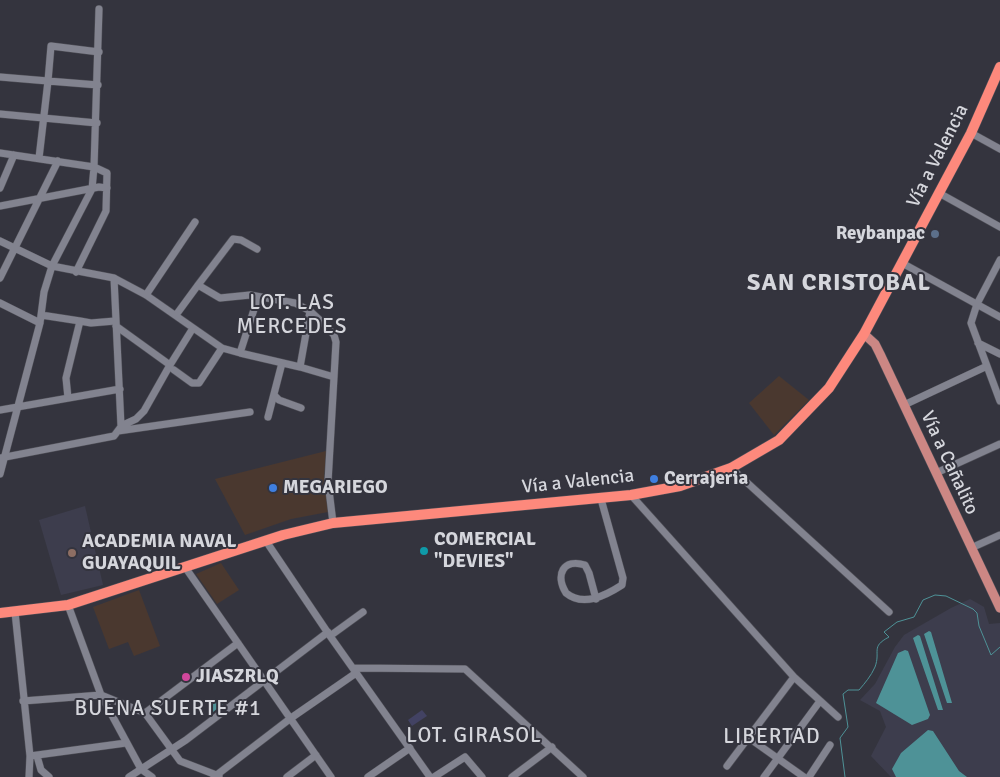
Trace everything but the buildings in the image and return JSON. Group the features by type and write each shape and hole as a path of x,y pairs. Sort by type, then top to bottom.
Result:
{"highway":[{"name":"Vía a Valencia","path":"0,612 15,612 68,605 266,541 333,523 630,495 680,486 731,468 779,440 818,401 864,334 940,193 999,73"}],"main road":[{"name":"Vía a Cañalito","path":"864,334 875,344 1000,608"}],"street":[{"path":"0,474 52,266 92,189 97,123 99,9"},
{"path":"39,158 52,46 99,52"},
{"path":"0,77 98,86"},
{"path":"0,114 97,123"},
{"path":"971,133 1000,149"},
{"path":"0,153 94,167 107,174 106,211 76,272"},
{"path":"0,188 14,155"},
{"path":"0,278 58,161"},
{"path":"0,206 92,189 107,188"},
{"path":"940,193 1000,227"},
{"path":"146,295 194,222"},
{"path":"176,315 234,239 241,240 257,249"},
{"path":"0,241 52,266 114,278 146,295 222,348 334,377"},
{"path":"1000,260 997,272 977,304 971,323 1000,401"},
{"path":"902,263 1000,317"},
{"path":"114,278 120,389 120,428"},
{"path":"198,286 220,298 250,295 290,301 310,311 336,338 328,482 333,523"},
{"path":"240,353 258,297"},
{"path":"0,303 40,319 115,323 192,383 199,383 222,348"},
{"path":"300,368 310,311"},
{"path":"68,398 66,378 80,321"},
{"path":"133,429 172,368 193,328"},
{"path":"978,344 1000,354"},
{"path":"268,417 282,363"},
{"path":"904,405 986,367"},
{"path":"0,410 120,389"},
{"path":"274,395 280,400 301,408"},
{"path":"3,457 114,436 120,428 144,412"},
{"path":"120,428 133,429 250,412"},
{"path":"936,473 1000,444"},
{"path":"731,468 889,612"},
{"path":"630,495 794,677 838,718"},
{"path":"596,599 588,568 576,563 562,568 560,575 566,593 575,599 596,599 622,585 623,578 601,499"},
{"path":"971,548 1000,535"},
{"path":"266,541 430,777"},
{"path":"185,567 331,777"},
{"path":"68,605 101,696 141,769 152,777"},
{"path":"15,612 23,701 33,756 29,777"},
{"path":"129,777 171,751 264,681 363,612"},
{"path":"145,713 238,643"},
{"path":"23,701 101,696 145,713 171,751 185,764 217,776 354,670 465,669 583,777"},
{"path":"726,766 794,677"},
{"path":"764,777 820,701"},
{"path":"749,738 804,777"},
{"path":"33,756 126,744"},
{"path":"809,777 830,746"},
{"path":"512,777 552,747"},
{"path":"368,777 410,748"},
{"path":"287,777 316,755"},
{"path":"33,756 42,770 50,777"},
{"path":"434,777 466,757 482,777"}],"shaded area":[{"path":"779,376 809,400 774,435 749,403"},
{"name":"MEGARIEGO","path":"326,451 324,479 328,512 291,519 245,535 215,479"},
{"name":"ACADEMIA NAVAL GUAYAQUIL","path":"85,506 103,585 61,595 39,520"},
{"path":"221,563 239,590 217,604 196,574"},
{"path":"139,590 160,646 134,656 128,642 109,649 93,607"},
{"path":"970,599 984,607 989,624 1000,623 1000,777 891,777 871,756 886,727 880,711 860,700 875,684 895,647 904,635"},
{"path":"929,631 931,632 952,703 947,703 924,634"},
{"path":"918,635 920,636 943,710 938,710 913,638"},
{"path":"905,650 908,651 930,715 928,719 912,725 876,703 898,653"},
{"path":"219,698 223,704 213,712 208,706"},
{"path":"422,710 427,716 412,726 408,720"},
{"path":"928,730 933,731 959,771 967,777 896,777 892,769 901,753"}],"waterway":[{"path":"845,777 840,738 848,727 843,694 848,690 859,690 870,676 877,662 878,647 889,637 884,632 897,622 914,617 923,600 935,595 946,596 973,609 977,613 979,626 991,655 1000,647"}],"place":[{"name":"Reybanpac","path":"935,234"},
{"name":"Cerrajeria","path":"654,479"},
{"name":"MEGARIEGO","path":"273,488"},
{"name":"COMERCIAL \"DEVIES\"","path":"424,551"},
{"name":"ACADEMIA NAVAL GUAYAQUIL","path":"72,553"},
{"name":"JIASZRLQ","path":"186,677"}],"district":[{"name":"SAN CRISTOBAL","path":"839,284"},
{"name":"LOT. LAS MERCEDES","path":"292,315"},
{"name":"BUENA SUERTE #1","path":"168,709"},
{"name":"LOT. GIRASOL","path":"474,736"},
{"name":"LIBERTAD","path":"772,737"}]}
